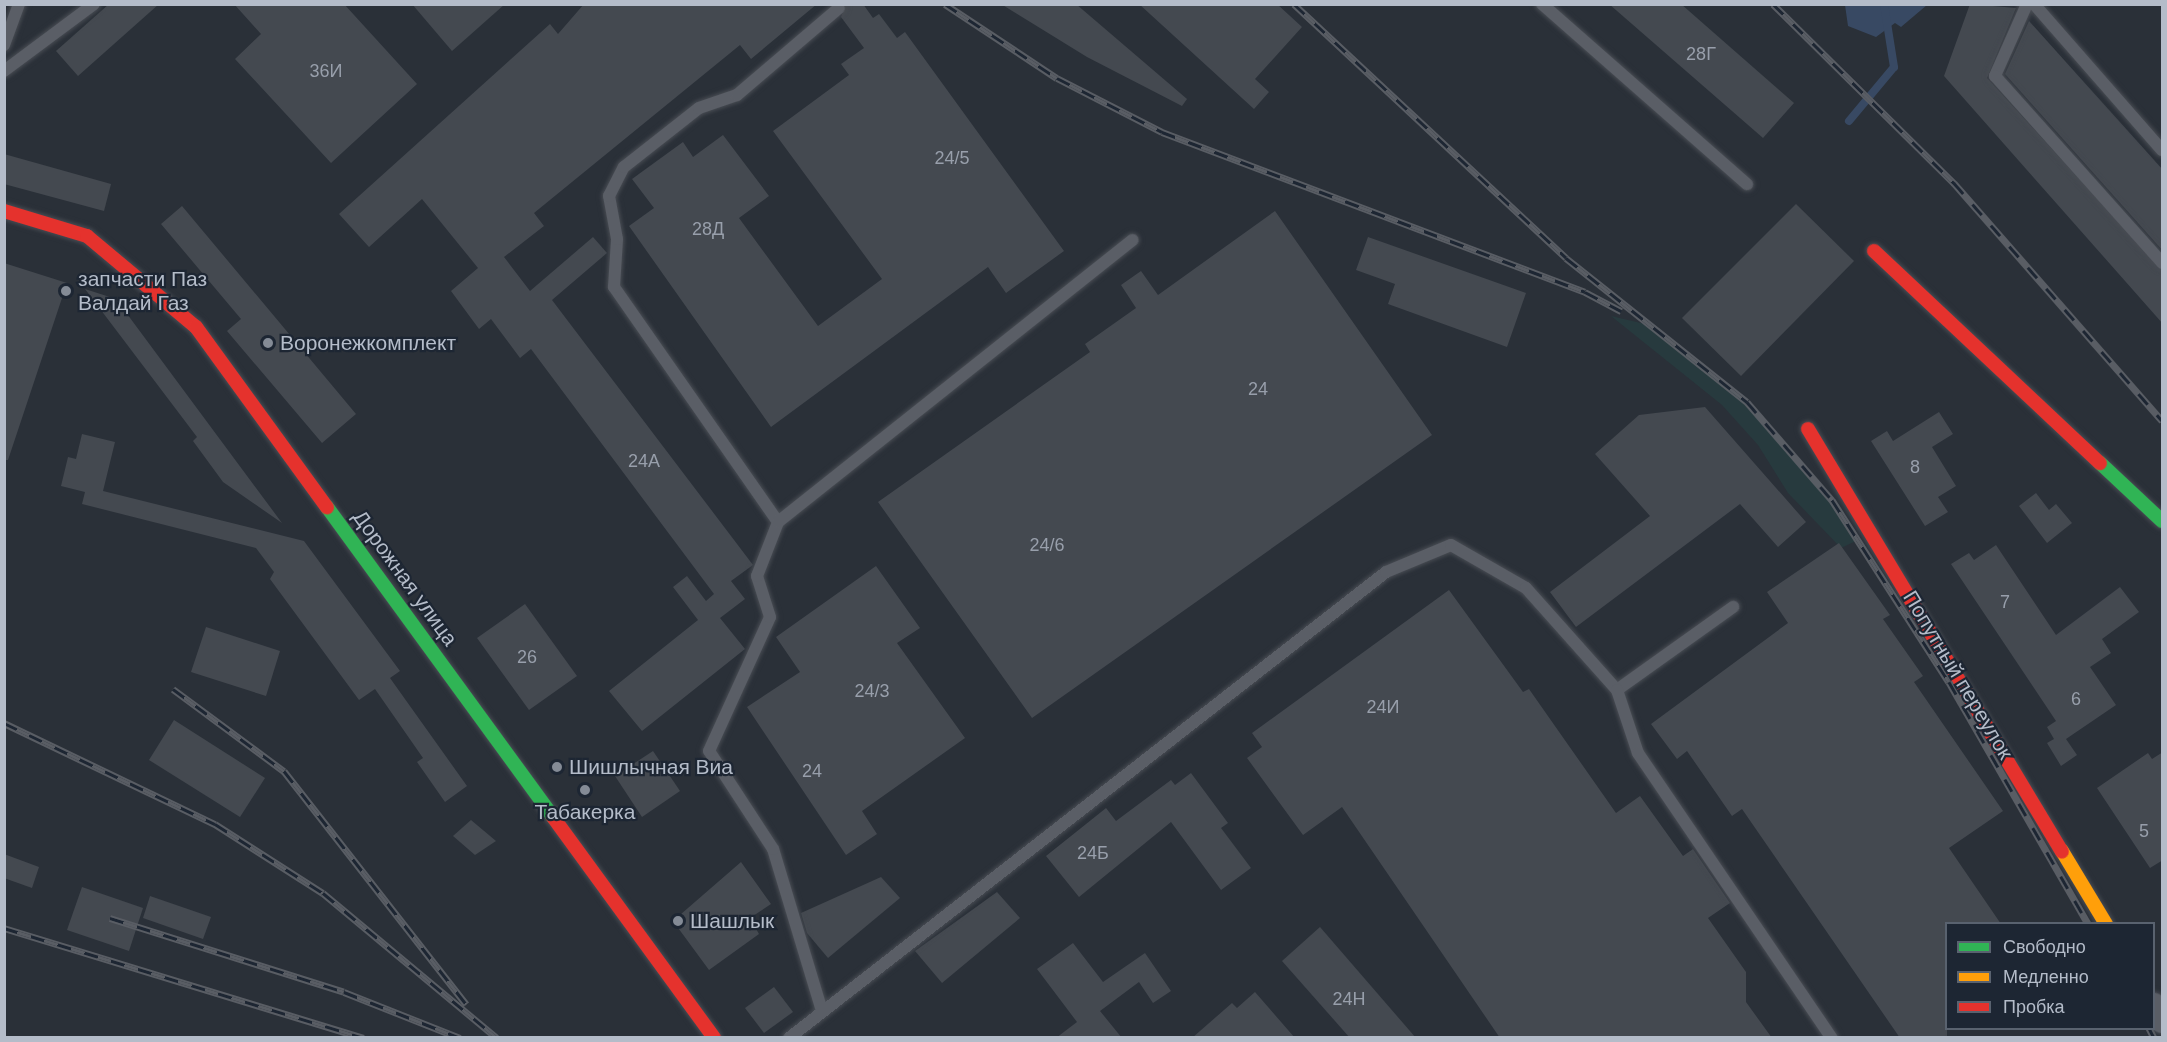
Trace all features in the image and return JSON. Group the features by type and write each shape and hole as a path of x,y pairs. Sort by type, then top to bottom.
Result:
{"street":[{"name":"Дорожная улица","path":"4,211 87,236 196,327 714,1038"},
{"path":"1874,251 2163,521"},
{"name":"Попутный переулок","path":"1808,429 2105,922"},
{"path":"2155,1007 2163,1021"}],"lane":[{"path":"4,45 19,4"},
{"path":"4,71 94,4"},
{"path":"1542,4 1747,184"},
{"path":"2027,4 1995,76 2163,263"},
{"path":"2034,4 2163,150"},
{"path":"778,522 614,287 617,238 609,196 624,167 699,108 737,95 839,8"},
{"path":"822,1011 773,849 709,751 770,616 757,576 778,522 1133,240"},
{"path":"789,1038 1386,572 1450,545 1526,588 1617,690 1638,753 1832,1038"},
{"path":"1617,690 1733,607"}],"green space":[{"path":"1611,316 1645,324 1747,402 1832,500 1858,540 1841,548 1788,493 1758,445 1722,405"}],"water":[{"path":"1845,4 1927,5 1901,27 1895,23 1876,37 1848,26"}],"building":[{"path":"109,4 159,4 78,76 56,51"},
{"path":"234,4 344,4 417,84 331,163 235,59 261,34"},
{"path":"412,4 505,4 452,51"},
{"path":"584,4 817,4 751,59 740,45 534,213 544,226 504,257 530,291 593,237 607,253 552,300 753,565 731,581 745,599 720,618 745,649 642,731 609,691 698,620 673,587 687,576 706,601 714,594 531,349 520,358 491,319 479,329 451,291 478,268 422,199 369,247 339,214 550,24 558,34"},
{"path":"846,4 863,4 873,18 879,14 897,38 905,32 1064,251 1006,293 988,267 771,427 629,226 654,208 632,179 683,142 693,157 723,135 769,196 739,218 818,326 882,279 773,131 849,75 841,64 864,48 841,17"},
{"path":"1001,4 1076,4 1187,99 1182,106 1087,57"},
{"path":"1139,4 1277,4 1302,27 1255,79 1269,92 1254,109"},
{"path":"1609,4 1681,4 1794,103 1763,138"},
{"path":"1970,4 2016,8 1987,78 2163,271 2163,324 1944,76"},
{"path":"2029,21 2163,170 2163,251 2005,74"},
{"path":"4,154 111,184 104,211 4,184"},
{"path":"1796,204 1854,261 1741,376 1682,318"},
{"path":"182,206 356,414 322,443 227,331 241,319 161,224"},
{"path":"1275,211 1432,435 1032,718 878,502 1090,352 1085,344 1136,308 1121,285 1141,271 1158,295"},
{"path":"1368,237 1526,293 1507,347 1388,304 1395,284 1356,270"},
{"path":"4,263 67,283 8,460 4,460"},
{"path":"85,289 116,299 282,523 223,482 193,441 197,437"},
{"path":"1705,407 1806,522 1778,547 1740,504 1576,627 1550,592 1650,516 1595,454 1639,415"},
{"path":"1939,412 1953,434 1932,447 1956,486 1938,497 1948,512 1925,526 1871,441 1887,431 1893,441"},
{"path":"82,434 115,442 103,491 304,541 400,671 390,678 467,786 445,802 417,762 423,758 375,689 359,700 270,579 274,572 256,548 82,504 85,492 61,486 68,457 76,459"},
{"path":"2036,493 2049,510 2056,504 2072,523 2047,543 2019,506"},
{"path":"1839,543 1890,615 1883,619 1923,676 1914,682 2003,811 1949,848 2000,922 1945,922 1945,1030 1947,1030 1947,1038 1900,1038 1742,809 1732,816 1687,751 1677,759 1651,724 1788,623 1767,592"},
{"path":"1996,545 2056,635 2120,587 2139,612 2102,639 2111,653 2090,667 2116,705 2066,739 2077,755 2061,766 2047,743 2054,739 2047,727 2056,721 1951,564 1969,553 1974,560"},
{"path":"876,566 920,628 897,643 965,738 862,811 877,834 846,855 747,707 800,672 776,637"},
{"path":"1449,590 1523,692 1529,689 1616,813 1640,796 1683,856 1693,849 1730,903 1708,918 1746,972 1746,1002 1772,1038 1500,1038 1342,807 1303,835 1247,758 1262,747 1252,733"},
{"path":"525,604 577,676 529,710 477,638"},
{"path":"206,627 280,651 266,696 191,672"},
{"path":"174,720 265,778 240,817 149,760"},
{"path":"653,751 680,791 642,817 615,776"},
{"path":"2163,752 2163,860 2150,868 2097,788 2148,753 2152,759"},
{"path":"1191,773 1228,823 1221,828 1251,868 1221,890 1171,822 1079,897 1046,856 1106,808 1116,821 1171,780 1175,785"},
{"path":"471,820 496,841 475,855 453,836"},
{"path":"4,854 39,867 32,888 4,878"},
{"path":"741,862 771,904 750,918 759,934 709,970 673,921"},
{"path":"881,877 900,898 828,958 807,933 801,913"},
{"path":"82,887 143,908 129,951 67,930"},
{"path":"997,892 1020,918 942,983 915,951"},
{"path":"150,896 211,917 203,939 143,918"},
{"path":"1320,927 1416,1038 1350,1038 1282,961"},
{"path":"1073,943 1103,982 1145,953 1171,991 1153,1003 1139,982 1100,1011 1122,1038 1056,1038 1077,1022 1037,969"},
{"path":"774,987 793,1012 764,1033 745,1008"},
{"path":"1255,992 1295,1038 1192,1038 1232,1003 1237,1008"}],"waterway":[{"path":"1849,121 1894,67 1884,4"}],"railway":[{"path":"945,4 1057,78 1162,132 1585,292 1621,311"},
{"path":"1294,4 1566,258 1747,402 1832,500 1949,682 2087,922"},
{"path":"1773,4 1954,183 2162,421"},
{"path":"173,689 284,771 466,1004"},
{"path":"4,723 215,824 323,893 497,1038"},
{"path":"110,918 344,992 460,1038"},
{"path":"4,928 364,1038"},
{"path":"2150,1030 2154,1038"}],"traffic: fast":[{"path":"2100,463 2162,521"},
{"path":"327,507 553,817"}],"traffic: slow":[{"path":"2062,851 2105,922"}],"traffic: jam":[{"path":"4,211 87,236 196,327 327,507"},
{"path":"1874,251 2100,463"},
{"path":"1808,429 2062,851"},
{"path":"553,817 714,1038"}],"place":[{"name":"запчасти Паз Валдай Газ","path":"66,291"},
{"name":"Воронежкомплект","path":"268,343"},
{"name":"Шишлычная Виа","path":"557,767"},
{"name":"Табакерка","path":"585,790"},
{"name":"Шашлык","path":"678,921"}]}
